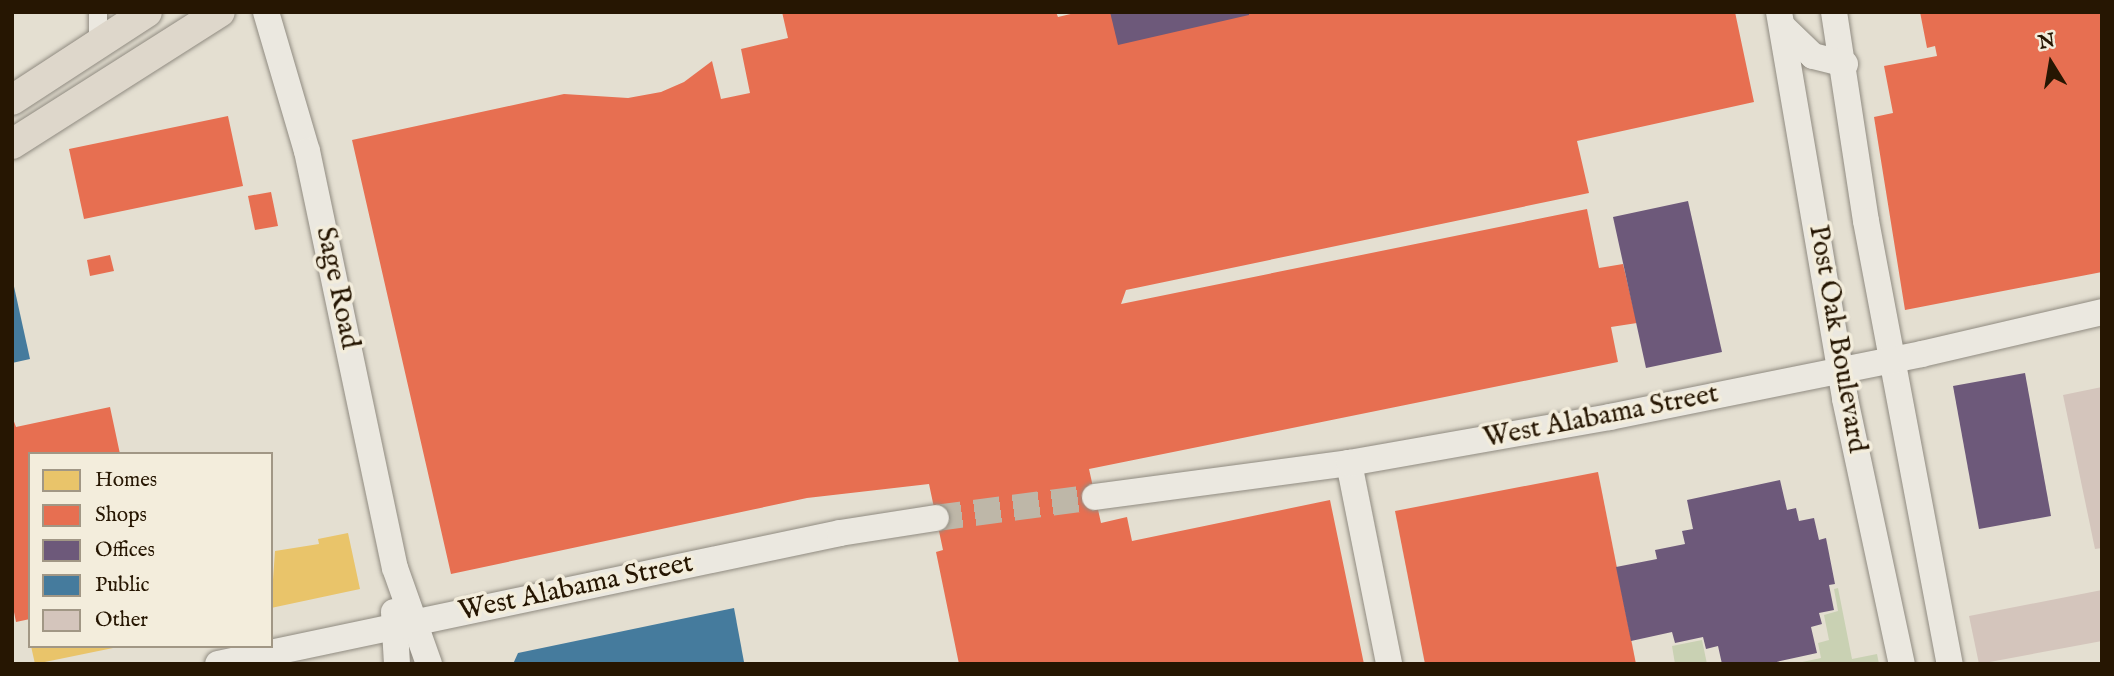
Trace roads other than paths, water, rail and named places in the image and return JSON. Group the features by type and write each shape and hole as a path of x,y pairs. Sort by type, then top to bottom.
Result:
{"main road":[{"path":"12,100 147,12"},
{"path":"12,144 220,12"},
{"name":"Sage Road","path":"266,12 307,151 395,568 404,624 397,664"},
{"name":"Post Oak Boulevard","path":"1834,12 1845,64 1866,221 1950,664"},
{"path":"1780,19 1813,56 1845,64"},
{"name":"Post Oak Boulevard","path":"1780,19 1840,371 1902,664"},
{"name":"West Alabama Street","path":"1095,497 1349,464 1840,371 2102,312"},
{"path":"1349,464 1390,664"},
{"name":"West Alabama Street","path":"218,664 840,533 936,518"},
{"name":"Sage Road","path":"404,624 429,664"}],"street":[{"path":"98,44 99,12"}],"tunnel":[{"path":"936,518 1095,497"}]}
